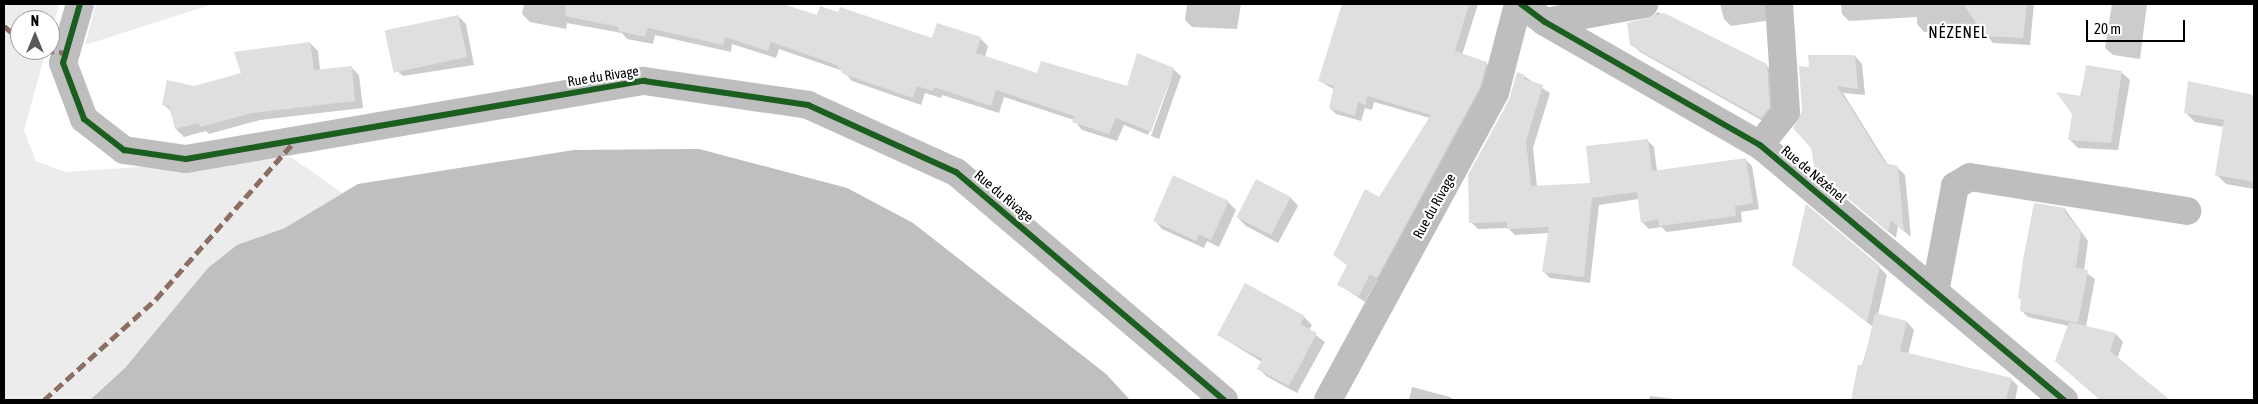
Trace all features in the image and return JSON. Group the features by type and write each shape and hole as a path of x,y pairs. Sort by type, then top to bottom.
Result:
{"street":[{"name":"Rue du Rivage","path":"80,4 63,63 84,119 124,150 186,159 644,81 808,104 956,172 1224,400"},
{"name":"Rue du Rivage","path":"1328,400 1495,94 1520,4"},
{"name":"Rue de Nézénel","path":"1520,4 1545,22 1760,145 2064,400"},
{"path":"1545,22 1644,4"},
{"path":"1760,145 1786,112 1780,4"},
{"path":"1935,292 1956,186 1970,177 2187,211"}],"shaded area":[{"path":"4,4 59,4 57,10 10,10 10,60 43,60 24,131 36,161 65,172 291,157 342,193 358,184 574,150 699,149 847,188 913,223 1106,374 1130,400 4,400"},
{"path":"96,4 213,4 85,45"},
{"path":"699,149 847,188 913,223 1106,374 1130,400 90,400 125,368 208,268 237,245 285,228 358,184 574,150"}],"building":[{"path":"566,4 783,4 817,15 820,6 838,12 840,7 932,38 937,23 981,37 976,53 1037,73 1041,61 1127,86 1137,53 1174,68 1151,132 1116,118 1109,134 1072,122 1074,116 996,90 991,106 934,87 933,91 917,86 913,98 843,74 837,65 771,42 768,51 725,37 723,45 648,28 645,37 618,31 619,27 565,16"},
{"path":"1342,4 1469,4 1455,51 1487,62 1480,87 1377,278 1370,274 1359,296 1337,285 1347,265 1333,255 1365,189 1379,197 1431,115 1367,96 1366,105 1358,102 1355,116 1329,108 1334,86 1318,81"},
{"path":"1963,4 2027,4 2023,38 1985,36"},
{"path":"1664,13 1767,64 1770,107 1761,118 1630,45 1627,23"},
{"path":"458,15 467,57 394,73 385,31"},
{"path":"310,42 314,70 352,66 355,101 252,113 200,127 199,123 175,129 169,106 162,105 167,80 194,86 241,73 234,52"},
{"path":"1808,55 1855,55 1858,89 1837,86 1885,163 1898,166 1904,232 1891,220 1888,232 1815,171 1811,148 1793,128 1802,111 1799,66 1809,67"},
{"path":"2086,65 2122,71 2111,143 2068,140 2072,114 2056,92 2081,96"},
{"path":"1517,72 1525,75 1524,79 1543,85 1526,141 1531,186 1590,183 1586,146 1648,139 1652,171 1746,158 1753,203 1735,206 1736,216 1659,226 1658,219 1641,223 1637,192 1592,198 1584,277 1542,272 1549,227 1507,229 1507,222 1469,223 1468,175 1509,100"},
{"path":"2188,81 2254,95 2254,182 2215,175 2224,120 2184,113"},
{"path":"1173,175 1229,201 1211,240 1199,234 1196,241 1153,221"},
{"path":"1256,179 1291,197 1271,235 1236,217"},
{"path":"2034,203 2066,208 2065,212 2081,232 2076,268 2088,270 2078,323 2020,311 2021,299 2018,298"},
{"path":"1806,204 1880,266 1867,322 1792,265"},
{"path":"1245,283 1305,316 1300,324 1317,333 1289,386 1257,369 1262,359 1217,335"},
{"path":"1875,313 1907,321 1900,351 2012,378 2006,400 1851,400 1858,365 1863,365"},
{"path":"2069,322 2116,333 2110,351 2170,400 2100,400 2055,361"}],"marked path":[{"path":"4,26 10,31"},
{"path":"60,52 66,53"},
{"path":"44,400 156,299 294,142"}],"cycle path":[{"path":"80,4 63,63 84,119 124,150 186,159 644,81 808,105 956,172 1224,400"},
{"path":"1521,4 1545,22 1760,145 2064,400"}],"district":[{"name":"NÉZENEL","path":"1958,32"}]}
